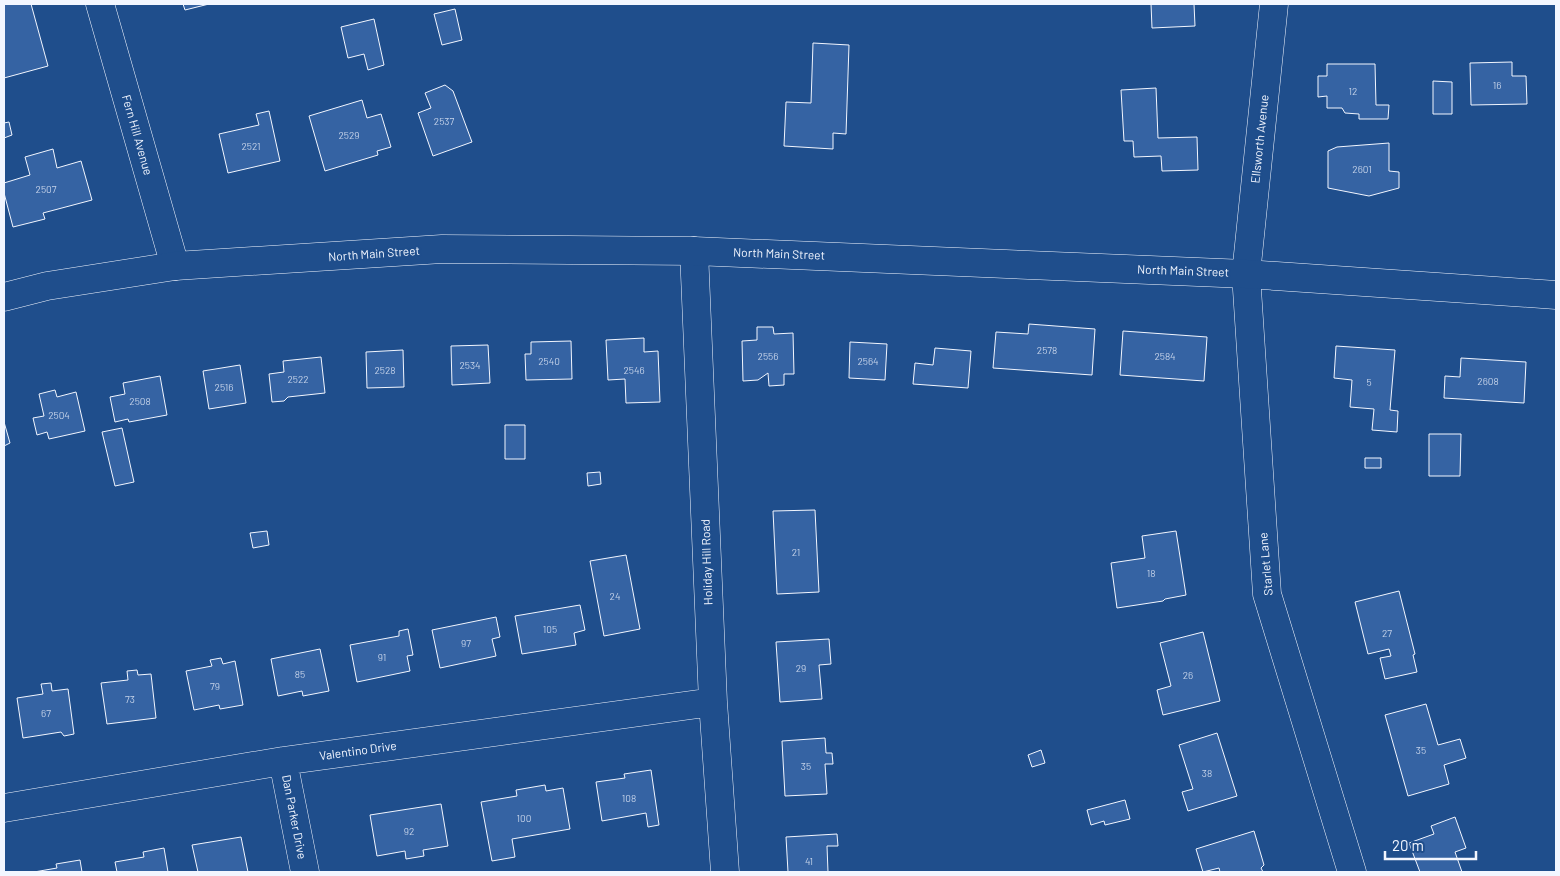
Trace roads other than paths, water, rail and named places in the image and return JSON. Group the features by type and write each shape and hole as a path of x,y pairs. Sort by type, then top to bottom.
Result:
{"street":[{"name":"Fern Hill Avenue","path":"100,4 175,266"},
{"name":"Ellsworth Avenue","path":"1246,274 1274,4"},
{"name":"North Main Street","path":"4,297 47,286 175,266 442,249 694,251 1246,274 1556,294"},
{"name":"Holiday Hill Road","path":"694,251 713,702 725,872"},
{"name":"Starlet Lane","path":"1246,274 1267,594 1352,872"},
{"name":"Valentino Drive","path":"4,808 283,761 713,702"},
{"name":"Dan Parker Drive","path":"283,761 305,872"}]}
